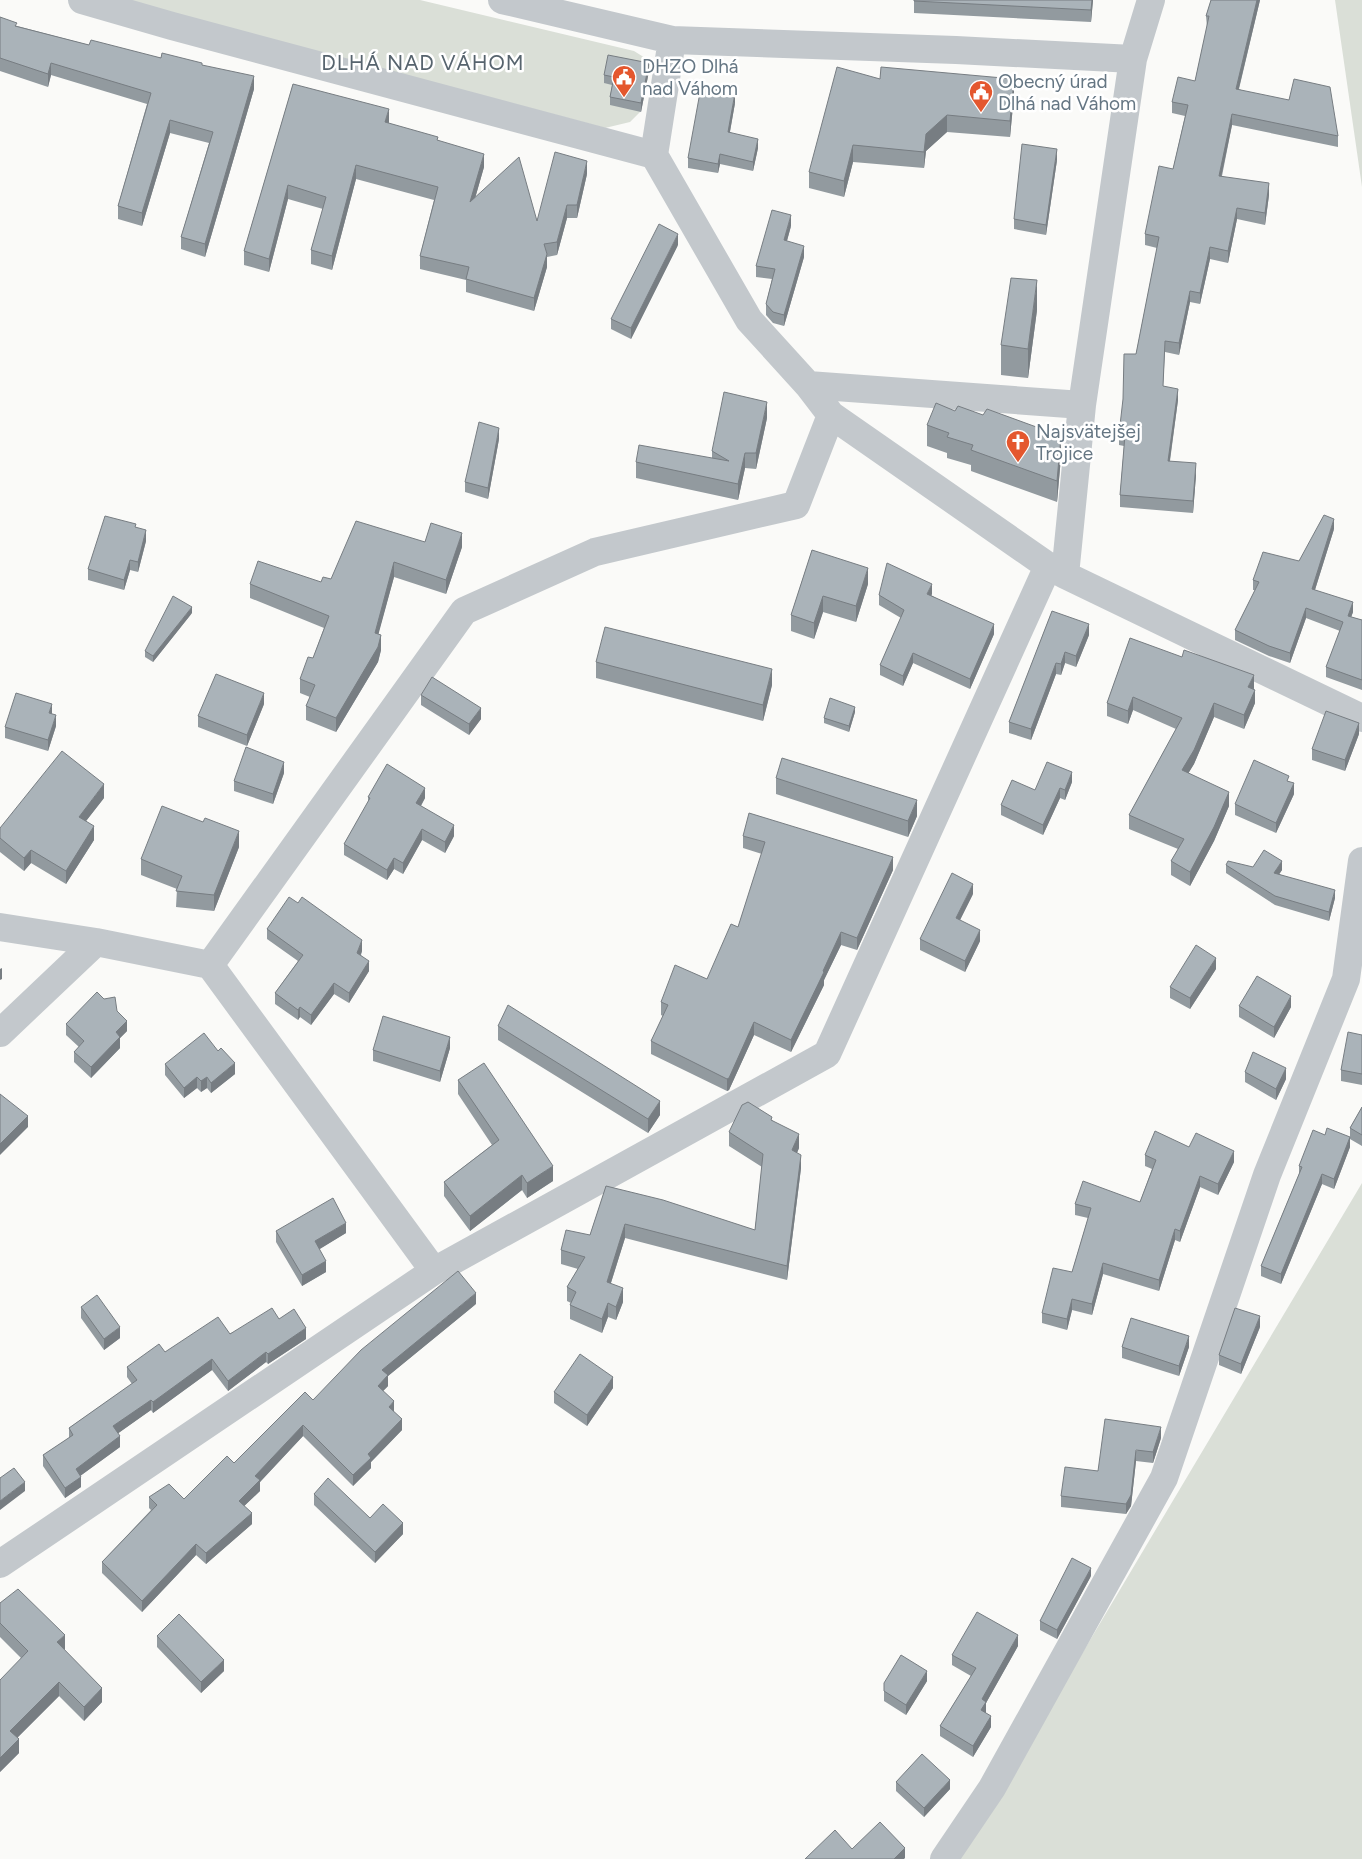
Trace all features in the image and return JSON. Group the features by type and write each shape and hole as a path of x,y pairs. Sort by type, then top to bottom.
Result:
{"street":[{"path":"82,0 172,26 654,155"},
{"path":"502,0 672,40 956,50 1132,59"},
{"path":"0,1564 434,1271 826,1054 1057,571 1132,59 1151,0"},
{"path":"672,40 654,155 749,320 808,385 831,415 1057,571 1362,718"},
{"path":"808,385 1082,405"},
{"path":"210,965 464,611 595,552 796,505 831,415"},
{"path":"944,1859 992,1788 1164,1478 1267,1175 1346,979 1362,862"},
{"path":"0,927 96,942 210,965 434,1271"},
{"path":"0,1033 96,942"}],"shaded area":[{"path":"123,0 420,0 634,51 650,61 649,71 614,85 641,111 630,122 605,128"},
{"path":"1335,0 1362,0 1362,187"},
{"path":"1362,1183 1362,1859 956,1859 996,1798"}],"building":[{"path":"914,0 1092,0 1091,10"},
{"path":"1211,0 1257,0 1236,89 1289,100 1294,79 1330,87 1338,136 1232,114 1219,176 1269,183 1265,213 1237,208 1228,251 1210,247 1200,293 1190,291 1179,343 1165,341 1163,386 1178,389 1168,461 1196,463 1193,501 1120,495 1125,435 1119,434 1123,399 1124,354 1136,354 1159,237 1145,234 1159,166 1173,169 1188,105 1172,102 1178,77 1195,81 1209,16 1206,16"},
{"path":"0,17 17,23 15,26 89,45 91,40 161,58 162,53 202,63 202,65 254,76 205,244 181,237 213,132 170,120 142,213 118,206 151,93 51,63 48,74 0,58"},
{"path":"608,55 649,63 641,103 610,97 614,77 604,75"},
{"path":"837,67 880,79 881,67 1014,79 1010,121 947,115 926,134 924,152 853,145 844,181 809,172"},
{"path":"293,84 389,109 385,122 438,137 437,140 484,154 470,202 519,157 537,221 555,152 587,161 577,205 567,205 557,242 544,244 547,254 534,298 466,279 469,267 420,256 438,187 356,165 332,256 311,250 326,197 288,185 269,259 244,251"},
{"path":"701,87 735,93 728,132 758,139 753,162 720,154 718,164 688,158"},
{"path":"1022,144 1057,149 1046,225 1014,219"},
{"path":"772,210 791,215 784,240 804,246 784,315 773,312 766,304 775,269 756,266"},
{"path":"659,224 678,234 631,328 611,319"},
{"path":"1011,278 1037,280 1028,349 1001,345"},
{"path":"724,392 767,402 756,453 745,453 738,484 636,462 639,445 729,461 712,451"},
{"path":"936,403 955,411 958,406 983,415 987,409 1061,436 1057,481 971,450 973,445 947,437 949,433 927,425"},
{"path":"479,422 499,428 488,488 465,482"},
{"path":"1324,515 1334,519 1312,589 1353,602 1348,616 1362,620 1362,680 1326,667 1343,622 1306,608 1290,653 1269,646 1235,630 1259,582 1253,580 1263,552 1299,561"},
{"path":"105,516 136,524 135,527 146,530 138,562 130,560 124,580 88,569"},
{"path":"356,521 425,542 431,523 462,533 446,580 394,562 375,633 381,635 378,647 336,718 306,706 315,685 300,679 308,657 313,658 329,616 250,584 258,561 321,582 323,577 331,579"},
{"path":"812,550 868,568 856,606 823,596 814,623 791,615"},
{"path":"887,563 932,584 927,594 994,624 970,679 913,653 903,676 880,665 904,610 879,595"},
{"path":"173,596 192,607 153,656 145,651"},
{"path":"1052,611 1089,624 1076,656 1065,652 1061,664 1056,663 1031,729 1009,722"},
{"path":"605,627 772,669 763,705 596,662"},
{"path":"1130,638 1182,657 1184,650 1254,675 1248,687 1255,690 1244,715 1214,703 1194,750 1182,770 1229,792 1214,827 1190,872 1171,861 1184,839 1129,815 1182,718 1133,697 1128,711 1107,703"},
{"path":"216,674 264,693 247,735 198,716"},
{"path":"432,677 481,708 469,724 421,695"},
{"path":"16,693 52,704 49,713 56,715 48,740 5,727"},
{"path":"830,698 855,707 849,726 824,718"},
{"path":"1326,711 1359,723 1345,760 1312,749"},
{"path":"246,747 284,762 273,794 234,781"},
{"path":"62,751 104,784 79,817 94,826 66,871 31,850 24,858 0,838 0,828"},
{"path":"782,758 917,800 908,821 776,778"},
{"path":"1254,760 1289,776 1287,781 1294,783 1276,823 1235,804"},
{"path":"1047,762 1072,772 1065,790 1060,788 1043,825 1001,805 1012,780 1035,790"},
{"path":"387,764 425,788 416,803 454,825 445,842 422,829 403,863 394,858 387,870 344,844"},
{"path":"162,806 203,822 205,818 239,831 214,895 176,891 182,876 141,859"},
{"path":"749,813 893,857 857,938 841,932 791,1040 754,1022 727,1079 651,1041 668,1005 661,1002 675,965 707,979 731,924 738,927 765,842 743,836"},
{"path":"1264,850 1282,861 1274,873 1335,890 1329,912 1275,896 1226,865 1228,861 1253,867"},
{"path":"952,873 973,884 956,918 980,930 965,961 920,939"},
{"path":"289,897 298,903 302,897 362,940 357,953 369,961 349,993 334,983 311,1015 300,1007 298,1010 275,993 303,955 267,929"},
{"path":"1196,945 1216,958 1190,998 1170,987"},
{"path":"1257,976 1291,996 1274,1027 1239,1006"},
{"path":"97,992 104,999 115,997 117,1011 127,1021 116,1032 120,1037 91,1067 74,1052 84,1041 66,1024"},
{"path":"508,1005 660,1101 648,1119 498,1026"},
{"path":"383,1016 450,1037 440,1071 373,1050"},
{"path":"1348,1032 1362,1035 1362,1074 1341,1070"},
{"path":"204,1033 218,1051 221,1048 235,1063 211,1083 207,1077 201,1081 197,1077 184,1088 165,1064"},
{"path":"1253,1052 1286,1068 1276,1089 1245,1072"},
{"path":"484,1063 553,1166 527,1183 522,1175 470,1216 444,1182 499,1140 458,1080"},
{"path":"0,1094 28,1116 0,1144"},
{"path":"748,1102 772,1117 771,1120 799,1134 792,1150 801,1155 787,1266 625,1224 607,1282 623,1288 616,1307 608,1303 602,1319 570,1305 576,1292 567,1287 585,1257 561,1250 566,1230 590,1235 606,1186 663,1200 755,1230 763,1154 729,1132 742,1105"},
{"path":"1362,1107 1362,1135 1350,1128"},
{"path":"1327,1128 1350,1137 1334,1179 1322,1174 1281,1274 1261,1266 1302,1167 1299,1166 1313,1130 1325,1135"},
{"path":"1155,1131 1189,1147 1196,1133 1234,1151 1218,1184 1200,1176 1180,1231 1175,1229 1159,1280 1103,1263 1092,1304 1072,1299 1067,1319 1042,1313 1053,1268 1072,1272 1091,1208 1075,1204 1083,1181 1140,1202 1156,1160 1145,1155"},
{"path":"333,1198 346,1223 315,1241 326,1261 302,1275 276,1231"},
{"path":"458,1271 476,1293 382,1370 388,1375 378,1386 394,1401 389,1407 402,1419 368,1454 371,1458 353,1475 303,1425 255,1476 260,1480 239,1501 252,1513 206,1553 196,1544 142,1601 102,1562 157,1505 149,1497 169,1484 184,1499 227,1456 234,1463 305,1392 313,1400 361,1350"},
{"path":"97,1295 120,1327 104,1339 81,1307"},
{"path":"272,1308 279,1319 294,1309 306,1328 268,1354 266,1352 228,1381 212,1359 153,1402 151,1400 113,1426 120,1436 76,1469 81,1477 65,1488 43,1455 73,1435 69,1428 137,1380 127,1367 159,1344 165,1352 218,1317 230,1334"},
{"path":"1235,1308 1260,1316 1241,1364 1219,1355"},
{"path":"1131,1318 1189,1336 1179,1366 1122,1347"},
{"path":"580,1354 613,1377 587,1415 554,1392"},
{"path":"1105,1419 1161,1427 1153,1452 1136,1450 1131,1495 1126,1504 1061,1496 1065,1467 1098,1471"},
{"path":"14,1468 25,1482 0,1501 0,1478"},
{"path":"328,1478 370,1518 383,1504 403,1523 375,1552 314,1494"},
{"path":"1072,1558 1091,1568 1057,1630 1040,1621"},
{"path":"18,1589 65,1635 57,1642 102,1688 84,1707 59,1682 10,1731 19,1739 0,1758 0,1680 28,1651 0,1623 0,1603"},
{"path":"977,1612 1018,1635 982,1699 986,1702 981,1710 991,1716 973,1746 940,1726 976,1668 952,1655"},
{"path":"179,1614 224,1660 201,1682 157,1636"},
{"path":"901,1655 927,1671 906,1705 884,1691 884,1683"},
{"path":"922,1754 950,1780 924,1808 896,1782"},
{"path":"880,1822 905,1848 894,1859 805,1859 835,1830 852,1849"}],"place":[{"name":"DHZO Dlhá nad Váhom","path":"624,98"},
{"name":"Obecný úrad Dlhá nad Váhom","path":"981,113"},
{"name":"Najsvätejšej Trojice","path":"1018,463"}],"district":[{"name":"DLHÁ NAD VÁHOM","path":"423,63"}]}
